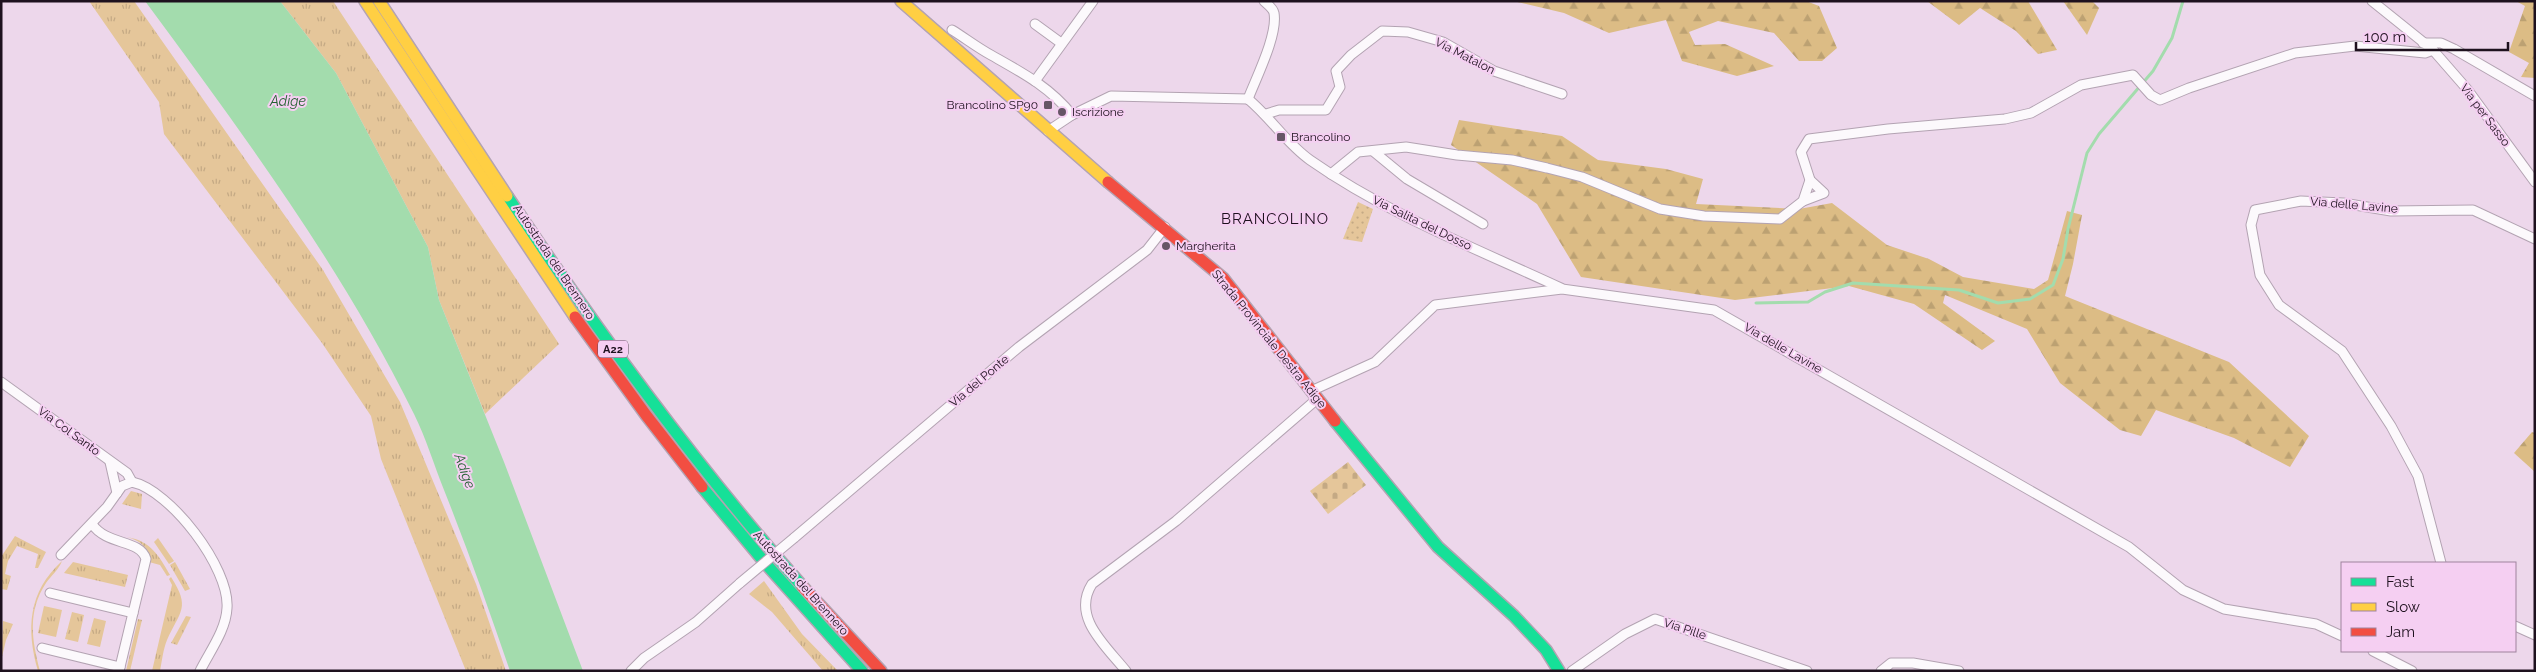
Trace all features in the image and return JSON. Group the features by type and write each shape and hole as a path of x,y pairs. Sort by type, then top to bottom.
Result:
{"main road":[{"name":"Autostrada del Brennero","path":"365,1 557,291 618,378 770,570 862,671"},
{"name":"Autostrada del Brennero","path":"379,1 572,292 651,400 743,518 837,625 881,671"},
{"name":"Strada Provinciale Destra Adige","path":"901,1 1048,131 1165,227 1222,278 1314,395 1438,547 1514,616 1546,650 1559,671"}],"street":[{"path":"1035,82 1061,43 1093,1"},
{"path":"1048,131 1072,115 1111,96 1248,99 1270,44 1274,14 1272,8 1264,1"},
{"name":"Via per Sasso","path":"2372,1 2422,43 2434,50 2467,89 2535,182"},
{"path":"1035,24 1061,43"},
{"path":"952,30 990,55 1026,73 1063,103 1072,115"},
{"name":"Via Matalon","path":"1266,114 1279,110 1326,110 1340,87 1336,71 1351,55 1382,31 1408,32 1443,42 1494,71 1562,94"},
{"path":"2422,43 2441,43 2454,49 2535,96"},
{"path":"1331,174 1358,152 1406,147 1457,155 1512,160 1582,177 1660,209 1704,216 1780,219 1803,201 1824,193 1810,180 1801,152 1808,139 1906,127 2005,119 2031,113 2081,85 2133,75 2139,79 2151,95 2160,100 2189,88 2295,53 2355,46 2425,53 2434,50"},
{"name":"Via Salita del Dosso","path":"1248,99 1266,114 1308,159 1331,174 1392,209 1562,289"},
{"name":"Via Salita del Dosso","path":"1373,151 1406,179 1483,224"},
{"path":"1803,201 1810,180"},
{"name":"Via delle Lavine","path":"2441,562 2418,476 2391,426 2342,351 2279,305 2260,275 2251,225 2256,210 2301,201 2391,210 2473,210 2535,239"},
{"name":"Via del Ponte","path":"631,671 644,658 696,622 1019,347 1147,250 1165,227"},
{"name":"Via delle Lavine","path":"1126,671 1088,622 1084,611 1084,599 1092,584 1176,521 1314,395 1375,362 1435,305 1562,289 1714,310 2129,547 2183,590 2224,609 2316,624 2341,636"},
{"name":"Via Col Santo","path":"1,382 110,462 116,493"},
{"path":"110,462 127,473 132,482"},
{"path":"62,555 92,524 122,486 132,482 138,483 166,503 191,527 210,556 224,587 227,607 225,622 200,671"},
{"path":"42,648 119,669 145,563 144,555 130,544 109,539 98,533 92,524"},
{"path":"50,593 133,613"},
{"name":"Via Pille","path":"1572,671 1625,634 1655,619 1684,627 1807,671"},
{"path":"2516,626 2535,635"},
{"path":"2375,652 2412,671"},
{"path":"1881,671 1891,663 1913,663 1959,671"}],"green space":[{"path":"89,1 134,1 323,270 400,402 476,584 506,671 466,671 381,459 371,416 322,343 164,134 159,102"},
{"path":"280,1 333,1 559,344 485,414 439,300 428,247 336,73"},
{"path":"1513,1 1806,1 1819,6 1837,48 1822,61 1799,61 1774,33 1718,21 1689,32 1695,45 1725,44 1774,66 1737,76 1682,61 1666,20 1609,33 1564,13"},
{"path":"1927,1 2028,1 2057,50 2038,54 2016,31 1980,8 1959,25"},
{"path":"2063,1 2092,1 2099,8 2087,35"},
{"path":"2516,1 2535,1 2535,78 2521,77 2529,63 2509,52 2525,6"},
{"path":"1459,120 1562,136 1598,160 1666,169 1703,179 1696,204 1799,209 1832,203 1887,245 1929,259 1963,277 2034,289 2048,280 2067,211 2082,215 2065,296 2229,362 2309,436 2290,467 2234,438 2156,410 2141,436 2120,430 2060,383 2027,329 1945,295 1943,303 1995,341 1982,350 1914,304 1849,286 1735,300 1581,277 1537,204 1451,145"},
{"path":"1358,202 1373,209 1362,242 1343,239"},
{"path":"2532,432 2535,433 2535,472 2514,453"},
{"path":"1348,462 1366,485 1328,514 1310,491"},
{"path":"131,491 142,494 141,509 122,504"},
{"path":"15,536 46,552 38,568 35,568 38,554 17,546 8,561 5,574 11,576 7,590 1,589 1,557"},
{"path":"127,537 142,542 153,550 170,575 167,576 160,565 149,562 148,552 143,545"},
{"path":"158,538 174,561 169,564 154,542"},
{"path":"62,561 46,583 36,605 33,637 40,671 38,671 31,626 36,598 42,585"},
{"path":"73,562 128,575 125,587 64,573"},
{"path":"175,562 190,589 185,591 170,565"},
{"path":"171,577 181,596 181,609 167,640 160,671 152,671 172,585 169,579"},
{"path":"764,581 802,634 838,671 823,671 772,612 749,594"},
{"path":"44,606 62,610 56,637 38,633"},
{"path":"72,612 84,615 78,642 65,639"},
{"path":"186,616 191,617 177,645 171,643"},
{"path":"94,618 106,621 100,647 87,644"},
{"path":"138,619 142,620 130,671 126,671"},
{"path":"3,621 13,624 6,640 1,661"}],"water":[{"name":"Adige","path":"145,1 280,1 336,73 428,247 439,300 504,462 583,671 510,671 470,558 422,432 386,359 323,253 289,202"}],"waterway":[{"path":"1756,303 1808,302 1825,292 1853,283 1959,290 1998,303 2030,299 2053,285 2063,259 2068,229 2087,153 2099,134 2153,71 2172,38 2183,1"}],"traffic: fast":[{"path":"507,196 576,297 685,445 802,586"},
{"path":"1335,421 1438,547 1514,616 1546,650 1559,671"},
{"path":"702,487 766,564 862,671"}],"traffic: slow":[{"path":"365,1 575,317"},
{"path":"379,1 507,196"},
{"path":"901,1 1108,182"}],"traffic: jam":[{"path":"1108,182 1223,278 1335,421"},
{"path":"575,317 646,415 702,487"},
{"path":"802,586 881,671"}],"place":[{"name":"Brancolino SP90","path":"1048,105"},
{"name":"Iscrizione","path":"1062,112"},
{"name":"Brancolino","path":"1281,137"},
{"name":"Margherita","path":"1166,246"}],"district":[{"name":"BRANCOLINO","path":"1275,219"}]}
